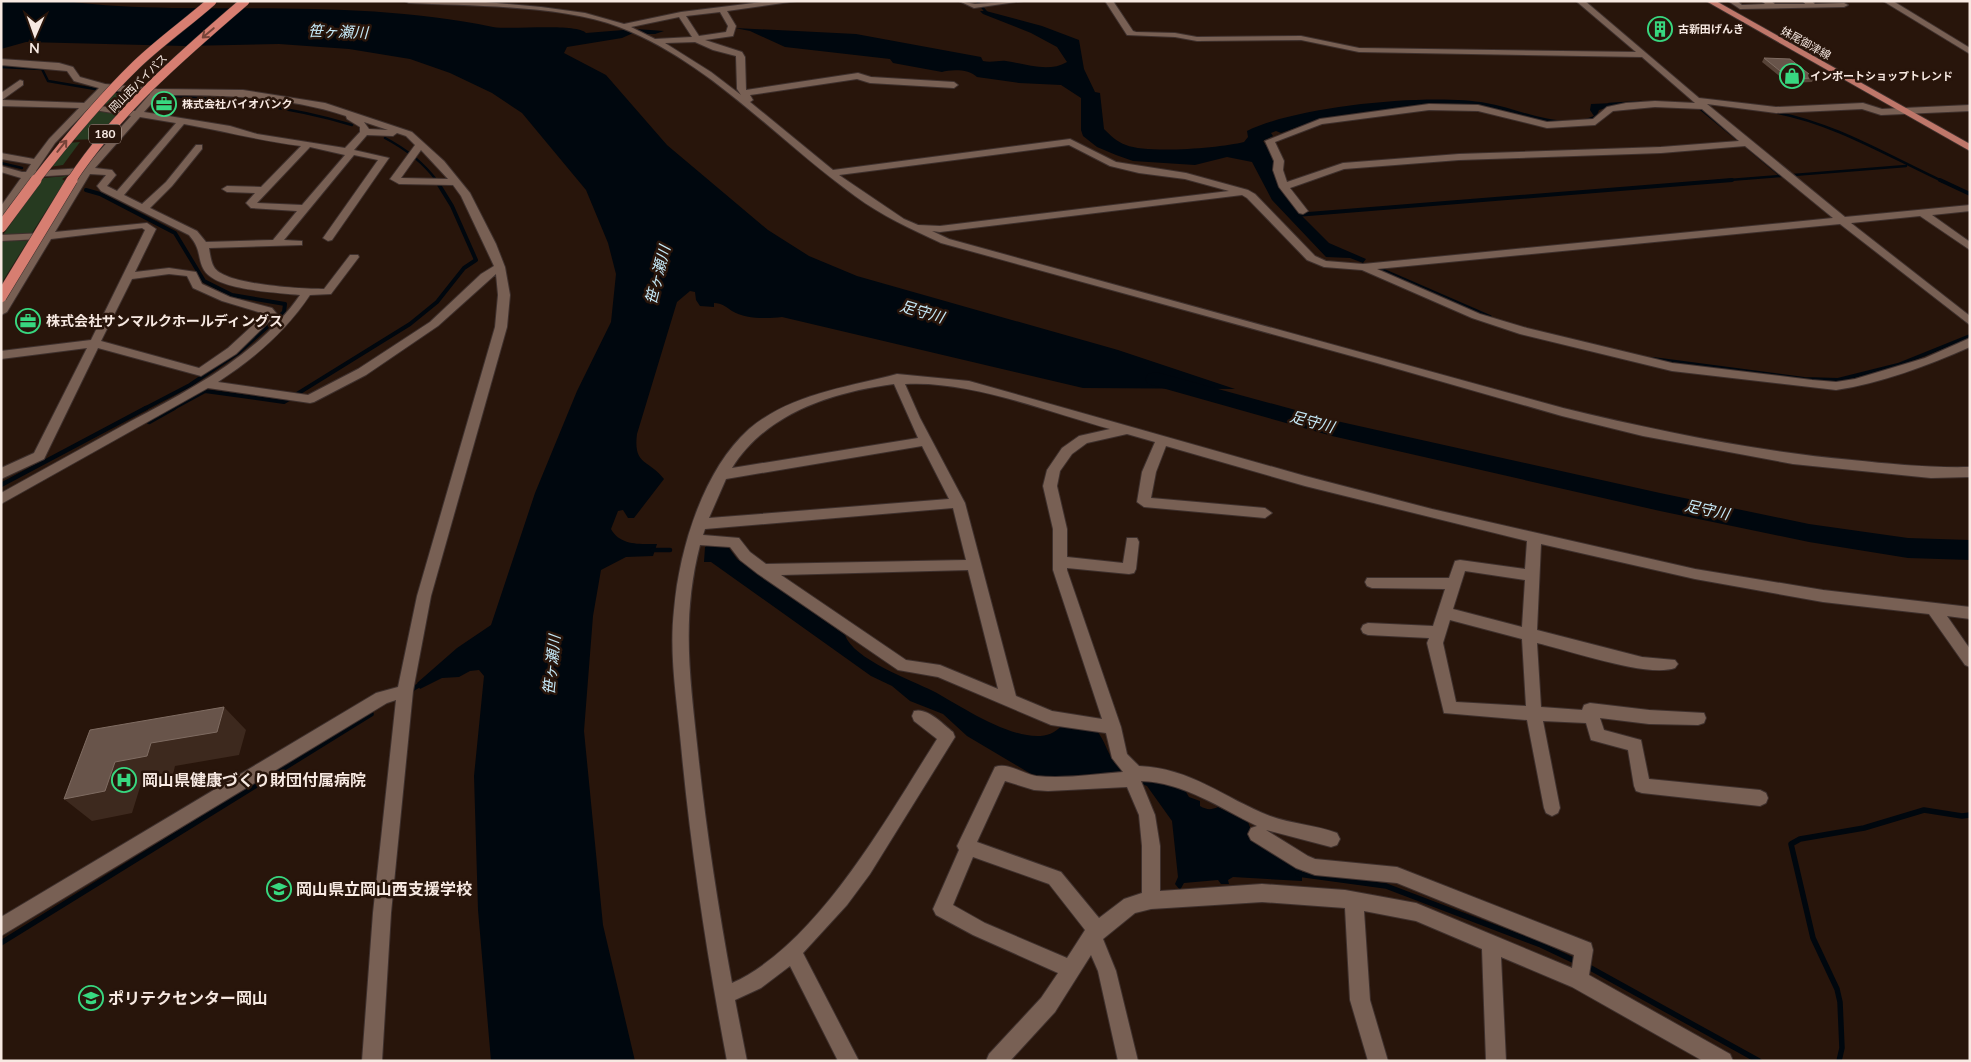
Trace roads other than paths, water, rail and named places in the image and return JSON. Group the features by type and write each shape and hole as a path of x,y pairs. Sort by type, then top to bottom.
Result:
{"highway":[{"name":"岡山西バイパス","path":"1,227 60,148 112,90 151,52 212,1"},
{"name":"岡山西バイパス","path":"2,307 71,183 109,129 155,80 245,1"}],"main road":[{"name":"妹尾御津線","path":"1711,2 1970,148"}],"street":[{"path":"409,1 465,3 576,15 627,27 706,71 831,173 900,222 945,241 997,257 1381,360 1562,412 1643,432 1802,460 1931,474 1970,472"},
{"path":"456,1 465,3"},
{"path":"627,27 680,14 794,1"},
{"path":"963,1 974,6 1020,1"},
{"path":"1109,1 1130,33 1136,34 1175,35 1197,39 1301,38 1360,50 1646,55"},
{"path":"1580,1 1646,55 1743,143 1970,322"},
{"path":"1887,1 1970,52"},
{"path":"1711,2 1733,2 1740,7 1770,4 1844,6"},
{"path":"653,40 696,39 730,34 732,29 722,9"},
{"path":"680,14 696,39 709,46 739,54 741,57 741,90 749,99 747,104"},
{"path":"1,62 59,66 70,69 77,79 102,89 155,94 243,93 325,106 409,134 423,145 466,196 500,267 504,295 501,327 424,596 405,691 383,904 372,1061"},
{"path":"744,93 858,76 883,81 954,85"},
{"path":"1,98 20,83"},
{"path":"1,214 52,141 102,89"},
{"path":"2,307 97,157 114,143 155,94"},
{"path":"1,103 84,106 230,129 256,137 308,144 384,158 328,238"},
{"path":"1302,211 1284,187 1278,170 1279,161 1270,141 1320,122 1405,110 1462,106 1542,124 1595,122 1610,109 1655,104 1698,104 1776,110 1863,106 1882,112 1970,108"},
{"path":"276,243 365,132 364,126 350,118 350,113"},
{"path":"118,196 182,121"},
{"path":"365,132 409,134"},
{"path":"831,173 1070,142 1113,164 1139,170 1186,176 1244,192 1251,196 1311,258 1324,264 1363,267 1970,208"},
{"path":"1284,187 1343,166 1460,157 1661,150 1743,143"},
{"path":"304,208 254,206 251,203 308,144"},
{"path":"423,145 418,147 395,178 399,181 456,182"},
{"path":"144,208 168,184 200,146"},
{"path":"1,156 38,163"},
{"path":"1,169 28,175 102,170 109,172 110,174 102,186 104,189 193,233 203,245 209,269 219,277 230,282 250,286 326,292 354,257"},
{"path":"227,189 264,190"},
{"path":"900,222 930,229 940,229 1244,192"},
{"path":"1923,213 1970,247"},
{"path":"1,238 46,236 143,225 151,229 39,456 1,474"},
{"path":"203,245 298,243"},
{"path":"206,384 310,399 362,372 434,324 485,276 500,267"},
{"path":"1363,267 1497,324 1672,367 1836,386 1856,383 1929,361 1970,342"},
{"path":"1,355 94,343 201,372 232,351 271,314 268,310 226,299 204,289 198,286 192,274 186,272 177,271 128,276"},
{"path":"1,499 206,384 263,342 290,317 308,292"},
{"path":"897,378 926,441 958,503 972,565 1009,700"},
{"path":"737,1061 724,996 697,824 682,681 680,610 697,532 720,475 747,438 759,427 828,396 874,382 897,378 939,379 969,385 1305,481 1695,574 1823,596 1935,611 1970,613"},
{"path":"1127,430 1083,439 1067,451 1054,470 1050,486 1060,529 1060,570 1113,727 1120,758 1133,776 1147,815 1151,846 1151,900"},
{"path":"1162,440 1149,472 1144,502 1265,513"},
{"path":"720,475 926,441"},
{"path":"697,532 958,503"},
{"path":"697,532 734,542 745,556 763,570 903,666 940,671 1051,718 1113,727"},
{"path":"1534,537 1529,636 1534,713 1552,808"},
{"path":"1060,562 1129,569 1132,542"},
{"path":"763,570 972,565"},
{"path":"1532,576 1460,565 1434,643 1450,708 1592,717"},
{"path":"1372,582 1454,584"},
{"path":"1935,611 1970,661"},
{"path":"1444,614 1642,663 1670,664"},
{"path":"1368,629 1438,632"},
{"path":"1,927 382,698 405,691"},
{"path":"1698,718 1649,717 1590,710 1597,735 1635,745 1642,786 1760,798"},
{"path":"724,996 756,980 792,951 840,899 947,737 920,716"},
{"path":"1128,1061 1107,971 1095,934 1055,878 966,846 1000,772 1034,783 1048,784 1161,774 1180,780 1268,823 1331,839"},
{"path":"1257,834 1302,862 1315,867 1397,875 1584,950 1581,968"},
{"path":"969,847 942,909 979,929 1071,969"},
{"path":"996,1061 1048,1005 1095,934 1130,905 1151,900 1262,892 1354,901 1416,912 1491,943 1581,968 1703,1055 1723,1061"},
{"path":"1354,901 1360,1000 1365,1023 1378,1061"},
{"path":"1491,943 1496,1061"},
{"path":"792,951 849,1061"}],"water":[{"name":"笹ヶ瀬川","path":"1,1 66,1 132,7 333,10 414,15 502,28 570,28 586,33 636,29 664,31 655,34 631,34 622,38 567,47 564,53 606,75 667,145 768,230 809,256 857,276 1118,350 1235,389 1083,388 782,317 743,316 722,304 714,303 714,307 700,306 696,300 695,292 690,291 677,302 637,434 636,444 637,452 643,461 664,479 634,518 628,518 623,510 618,511 611,529 620,539 631,543 657,544 653,556 626,557 601,570 593,616 584,731 603,925 635,1061 491,1061 478,910 474,776 484,676 479,670 470,671 459,677 442,678 420,689 417,683 457,648 491,625 535,493 577,391 611,322 616,274 608,243 586,190 522,113 492,93 450,73 410,59 349,49 279,44 185,46 26,42 1,49"},
{"path":"980,11 1042,26 1079,40 1084,69 1095,92 1100,93 1104,129 1120,142 1136,148 1167,150 1202,148 1244,142 1248,137 1247,131 1269,122 1364,104 1399,101 1462,100 1486,103 1553,120 1567,121 1594,116 1590,110 1591,104 1614,103 1616,105 1599,110 1595,120 1543,123 1483,107 1456,104 1329,119 1312,122 1281,133 1276,131 1271,133 1273,136 1263,141 1275,159 1273,172 1280,189 1297,211 1329,243 1366,259 1363,263 1350,258 1326,257 1272,200 1252,162 1227,157 1195,165 1133,161 1097,147 1083,136 1081,130 1081,98 1061,85 1019,83 977,77 965,71 950,70 942,72 893,63 890,59 785,47 750,31 735,28 856,34 981,57 986,62 1006,61 1030,66 1052,67 1067,62 1057,47 1031,33 983,14"},
{"path":"711,543 730,544 729,548 737,559 845,635 850,644 871,660 997,726 1016,733 1034,736 1049,734 1061,726 1097,731 1118,767 1135,775 1183,787 1189,797 1200,801 1200,806 1209,809 1218,807 1248,822 1254,838 1302,867 1302,881 1233,877 1228,880 1229,884 1221,884 1218,880 1184,883 1180,890 1175,884 1178,877 1172,821 1147,786 1118,774 1048,779 1031,774 967,736 943,714 910,701 892,686 871,676 711,562 704,562 705,547"}],"waterway":[{"path":"977,1 987,13"},
{"path":"1,67 42,69 48,81 101,90"},
{"path":"111,91 263,105 293,110 352,125"},
{"path":"1609,104 1641,102"},
{"path":"1697,106 1737,139"},
{"path":"1773,112 1817,123 1942,181"},
{"path":"385,138 414,156 437,181"},
{"path":"1749,149 1780,175"},
{"path":"1,163 22,168"},
{"path":"1717,181 1906,166"},
{"path":"172,409 205,391 284,402 410,324 437,302 464,268 476,260 452,206 436,180"},
{"path":"1296,215 1732,180"},
{"path":"1940,180 1970,194"},
{"path":"86,190 100,194 175,233 204,281 232,295 285,304 284,312 239,352 190,385 144,409"},
{"path":"1382,270 1490,317"},
{"path":"1653,359 1804,379 1838,380 1898,365 1970,336"},
{"name":"足守川","path":"1156,379 1332,428 1660,502 1809,533 1908,548 1970,550"},
{"path":"1,485 146,408"},
{"path":"145,419 149,422 174,408"},
{"path":"652,550 670,550"},
{"path":"409,691 423,683"},
{"path":"1,943 371,714"},
{"path":"1839,1061 1842,1048 1840,1002 1837,989 1813,938 1791,844 1800,839 1864,828 1924,810 1962,816 1970,815"},
{"path":"1298,874 1386,886 1541,945 1577,962"},
{"path":"1587,966 1759,1061"}],"place":[{"name":"古新田げんき","path":"1660,29"},
{"name":"インポートショップトレンド","path":"1792,76"},
{"name":"株式会社バイオバンク","path":"164,104"},
{"name":"株式会社サンマルクホールディングス","path":"28,321"},
{"name":"岡山県健康づくり財団付属病院","path":"124,780"},
{"name":"岡山県立岡山西支援学校","path":"279,889"},
{"name":"ポリテクセンター岡山","path":"91,998"}]}
